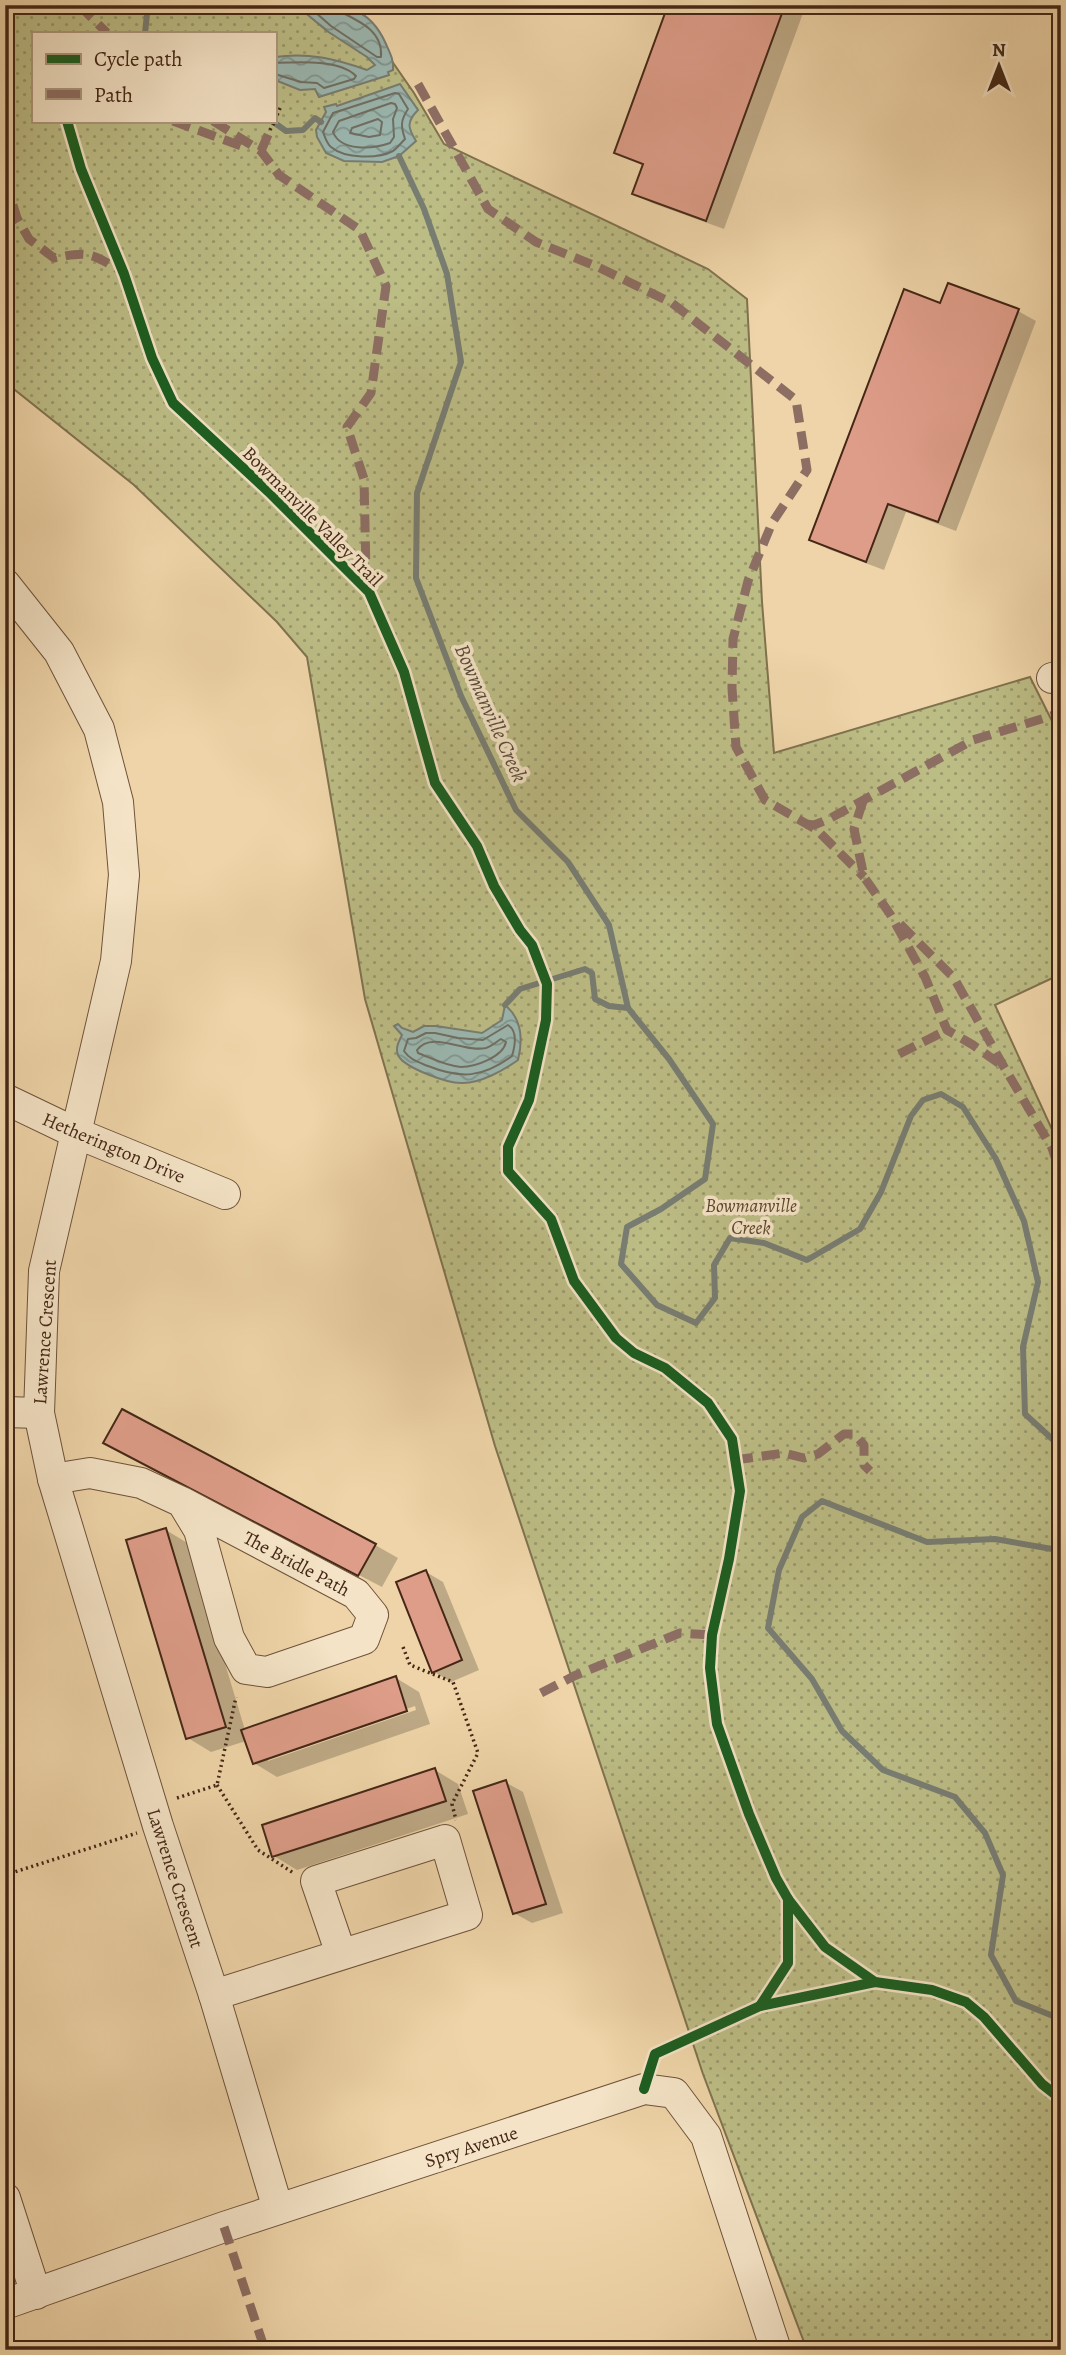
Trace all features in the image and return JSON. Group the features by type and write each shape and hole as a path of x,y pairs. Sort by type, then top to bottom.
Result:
{"street":[{"name":"Lawrence Crescent","path":"5,584 60,652 99,729 118,802 124,875 116,961 44,1271 39,1413 53,1479 278,2209"},
{"name":"Hetherington Drive","path":"5,1099 76,1133 225,1194"},
{"path":"5,1412 39,1413"},
{"name":"The Bridle Path","path":"53,1479 90,1473 141,1483 182,1502 356,1594 373,1615 364,1639 267,1672 246,1669 229,1638 199,1530 182,1502"},
{"path":"214,1995 467,1915 445,1840 316,1881 341,1954"},
{"name":"Spry Avenue","path":"5,2304 278,2209 644,2089 674,2093 706,2136 776,2350"},
{"path":"5,2198 36,2294"}],"path":[{"path":"276,119 281,107"},
{"path":"270,130 274,122"},
{"path":"403,1647 410,1665 453,1682 478,1753 452,1804 457,1823"},
{"path":"236,1697 217,1785 258,1850 298,1876"},
{"path":"177,1798 217,1785"},
{"path":"5,1875 158,1826"}],"green space":[{"name":"Bowmanville Creek","path":"5,5 353,5 414,93 444,144 708,269 747,299 762,602 774,753 1030,677 1061,739 1061,974 995,1005 1061,1149 1061,2350 807,2350 703,2074 495,1446 365,999 307,657 277,622 134,485 5,382"}],"water":[{"path":"296,5 337,6 360,13 378,30 391,57 393,70 388,72 389,75 319,97 315,89 300,90 276,80 276,57 322,57 367,70 375,65"},
{"path":"400,84 418,110 410,125 416,141 399,156 382,162 344,161 326,153 316,130 326,112 324,107 337,106"},
{"path":"505,1005 518,1023 520,1052 518,1060 492,1075 477,1081 456,1083 418,1070 398,1055 397,1047 402,1035 394,1026 398,1024 413,1032 424,1026 436,1026 482,1033 502,1020"}],"building":[{"path":"668,5 785,5 706,221 632,194 643,164 614,153"},
{"path":"948,283 1019,309 938,522 888,504 866,562 809,540 904,289 940,303"},
{"path":"122,1409 376,1544 358,1576 103,1443"},
{"path":"166,1528 226,1727 186,1739 126,1540"},
{"path":"426,1570 462,1660 432,1673 396,1582"},
{"path":"396,1676 407,1711 253,1764 241,1730"},
{"path":"435,1768 446,1801 272,1857 262,1825"},
{"path":"506,1780 546,1904 513,1914 473,1791"}],"waterway":[{"name":"Bowmanville Creek","path":"145,32 148,5"},
{"path":"273,122 286,131 303,130 315,118 321,122"},
{"name":"Bowmanville Creek","path":"399,156 424,209 447,274 461,362 417,493 416,578 461,696 516,810 568,862 609,925 628,1008 669,1059 713,1124 705,1179 661,1209 627,1227 621,1264 657,1305 696,1323 715,1298 714,1265 730,1238 764,1243 807,1260 860,1229 881,1192 911,1116 923,1100 941,1094 963,1107 996,1159 1024,1221 1038,1282 1023,1347 1025,1414 1061,1447"},
{"path":"505,1005 520,989 585,969 592,973 595,999 609,1006 628,1008"},
{"name":"Bowmanville Creek","path":"1061,1553 995,1539 927,1542 822,1501 802,1517 779,1570 768,1628 812,1679 842,1731 883,1770 955,1797 985,1833 1003,1875 991,1955 1016,2001 1058,2018 1061,2016"}],"marked path":[{"path":"79,5 106,32"},
{"path":"418,84 488,209 536,242 598,267 672,303 796,400 807,470 772,523 748,581 733,639 732,688 736,747 765,800 817,830 864,877"},
{"path":"176,122 244,147"},
{"path":"215,122 261,151 279,175 360,230 386,286 371,393 347,427 364,479 366,572 369,591"},
{"path":"261,151 270,130"},
{"path":"5,179 17,218 29,239 54,258 89,255 121,271"},
{"path":"806,824 814,825 829,819 973,740 1061,713"},
{"path":"863,801 854,829 864,877 890,914 925,977 947,1030 1004,1067"},
{"path":"900,924 954,978 1052,1148 1061,1175"},
{"path":"899,1054 947,1030"},
{"path":"735,1460 784,1453 804,1458 818,1454 844,1434 854,1434 864,1445 864,1465 870,1471"},
{"path":"541,1693 574,1676 680,1633 712,1635"},
{"path":"224,2227 265,2350"}],"cycle path":[{"name":"Bowmanville Valley Trail","path":"67,122 81,169 124,274 152,358 173,403 269,492 369,592 404,672 435,783 477,846 494,886 532,945 547,984 546,1020 529,1100 508,1147 508,1171 551,1219 574,1281 616,1338 634,1353 665,1368 708,1403 732,1439 740,1491 729,1559 712,1635 710,1668 717,1724 749,1814 776,1878 788,1899 825,1947 875,1982 932,1990 966,2002 984,2017 1042,2084 1061,2099"},
{"path":"760,2006 788,1963 788,1899"},
{"path":"644,2089 655,2054 760,2006 875,1982"}]}
